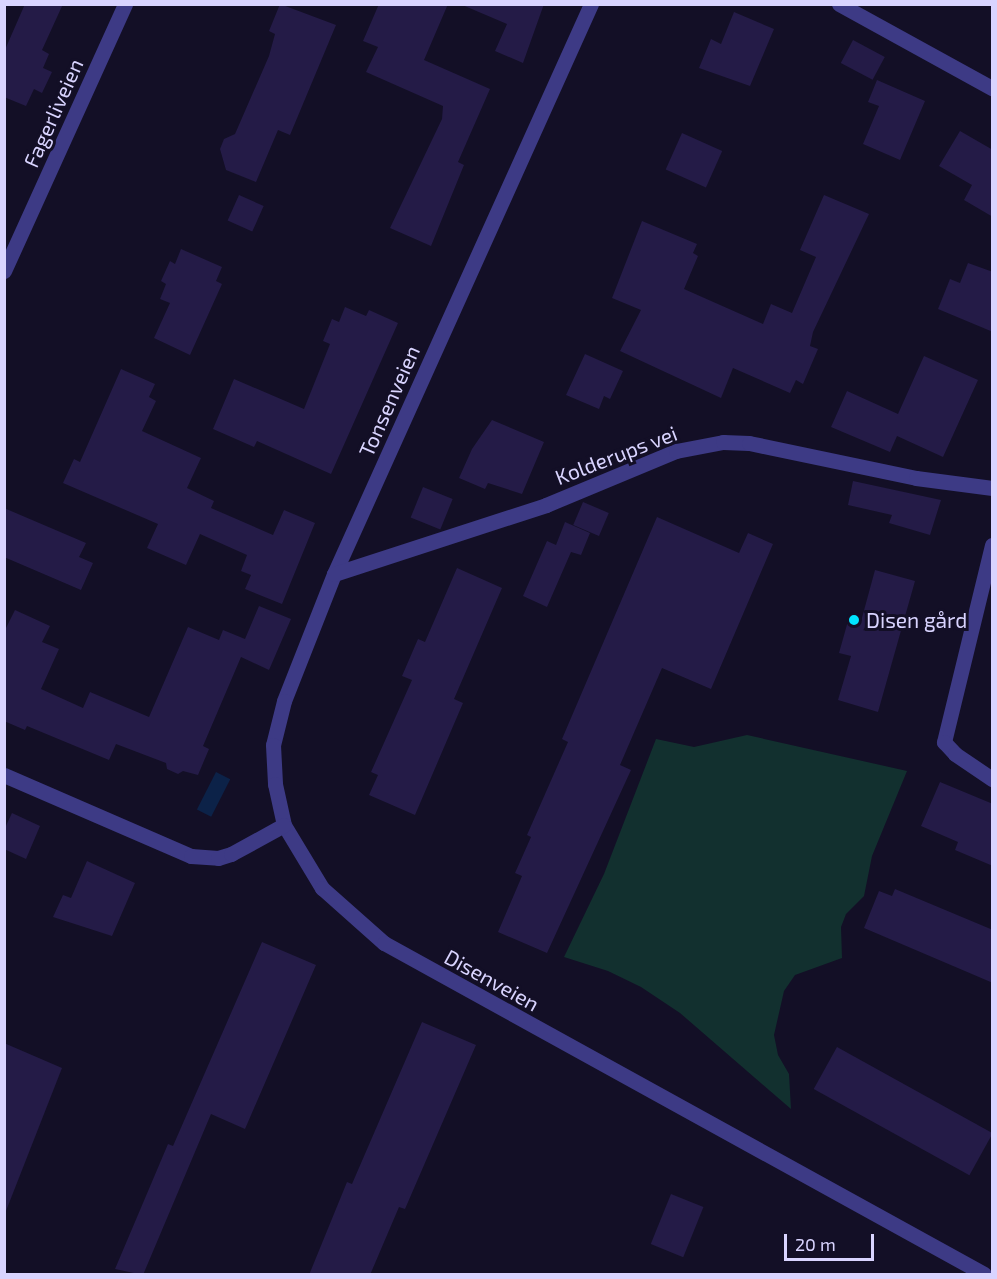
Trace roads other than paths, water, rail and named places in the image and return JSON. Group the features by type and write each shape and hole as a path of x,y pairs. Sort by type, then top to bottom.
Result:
{"street":[{"name":"Fagerliveien","path":"4,271 125,4"},
{"name":"Tonsenveien","path":"284,825 275,784 273,745 284,701 334,574 591,4"},
{"path":"839,4 993,88"},
{"name":"Kolderups vei","path":"334,574 546,505 676,452 723,442 748,443 916,478 993,488"},
{"path":"993,545 976,625 944,742 955,754 993,779"},
{"path":"4,775 191,856 218,858 231,854 284,825"},
{"name":"Disenveien","path":"284,825 322,888 384,943 984,1275"}],"water":[{"path":"216,772 230,779 211,817 197,809"}],"place":[{"name":"Disen gård","path":"854,620"}]}
